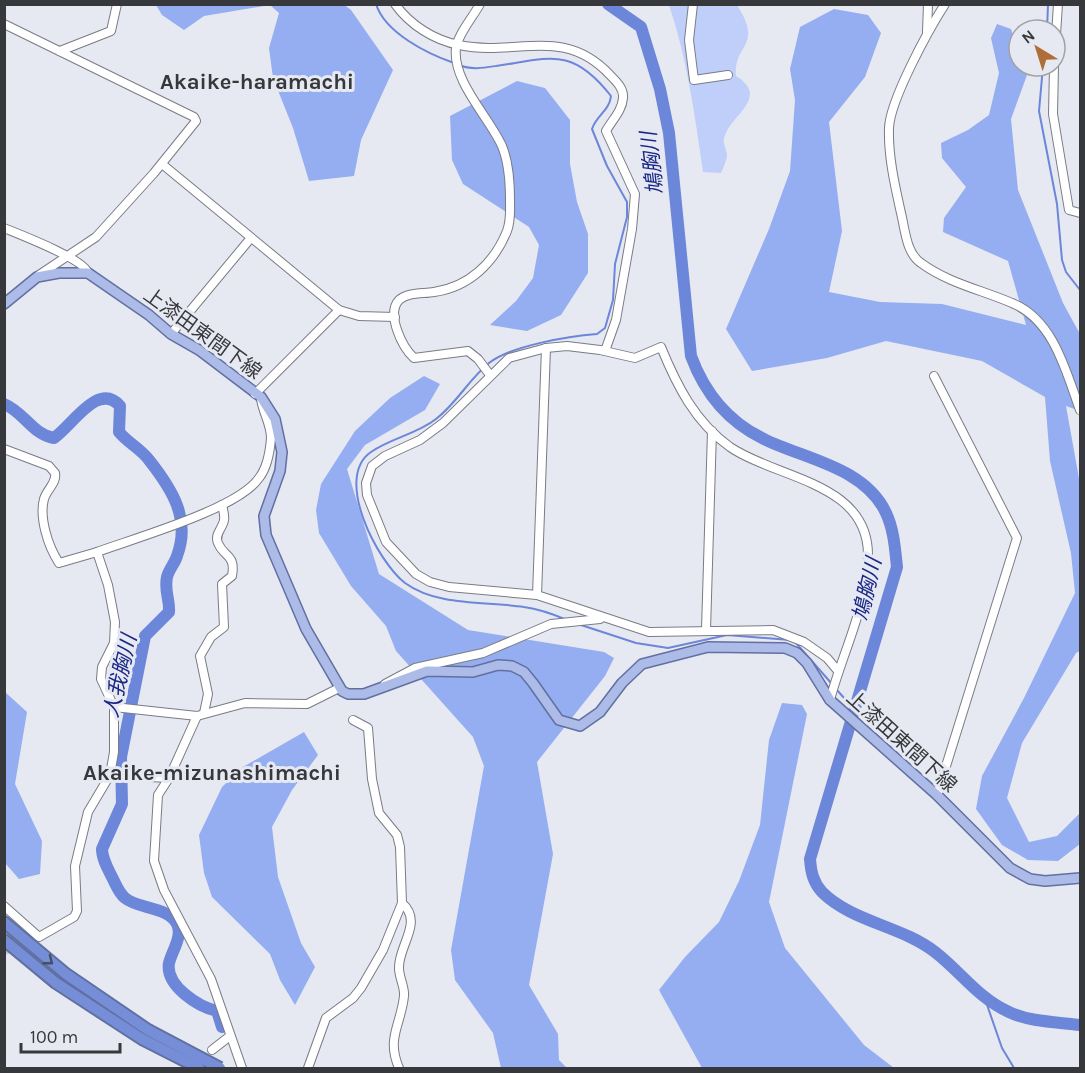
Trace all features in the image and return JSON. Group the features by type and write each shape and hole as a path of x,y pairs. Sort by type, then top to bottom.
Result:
{"highway":[{"path":"4,922 66,974 145,1034 220,1068"},
{"path":"4,940 56,983 199,1068"}],"main road":[{"path":"4,304 37,277 59,273 88,273"},
{"name":"上漆田東間下線","path":"88,273 142,310 171,334 199,350 258,395 274,419 282,452 280,471 264,516 266,535 306,629 339,688 348,694 356,695 379,689 427,671 473,672 498,665 512,666 524,672 559,720 580,726 600,712 622,683 642,664 708,647 784,648 797,654 807,663 830,700 938,795 993,853 1018,875 1046,881 1080,880"}],"street":[{"path":"60,51 111,31 117,4"},
{"path":"394,4 420,29 457,45 478,48 562,46 601,65 622,90 624,97 621,107 606,131 635,194 632,229 616,320 605,351"},
{"path":"480,4 457,45 456,57 460,72 502,145 507,162 510,222 490,262 476,275 453,289 408,295 400,300 395,308 394,317 408,353 414,358 468,351 478,359 490,375"},
{"path":"693,4 689,40 694,80 728,75"},
{"path":"927,33 928,4"},
{"path":"945,4 927,33 891,118 889,128 895,187 905,234 919,262 946,277 1028,311 1060,353 1080,411"},
{"path":"5,26 194,117 195,121 162,164 96,237 37,277"},
{"path":"1054,78 1053,114 1069,210 1080,213"},
{"path":"162,164 250,239 339,310 358,316 394,317"},
{"path":"4,228 84,265 88,273"},
{"path":"171,334 250,239"},
{"path":"4,449 50,466 55,473 55,481 44,500 43,515 52,552 59,562 97,552 222,505 249,488 259,478 266,464 271,436 258,395 339,310"},
{"path":"830,700 860,604 868,568 868,552 862,523 846,504 815,485 753,460 731,447 712,431 682,395 661,347 635,358 567,346 546,348 509,358 444,423 420,440 385,456 372,466 366,483 367,495 386,542 416,574 449,587 537,595 649,632 755,629 788,634 827,658 838,671"},
{"path":"537,595 546,348"},
{"path":"934,376 1017,538 938,795"},
{"path":"706,630 712,431"},
{"path":"222,505 224,521 216,536 218,544 231,557 234,568 232,576 222,584 224,627 211,637 200,656 208,694 169,778 158,795 154,861 164,890 211,979 242,1068"},
{"path":"4,906 39,937 74,917 77,911 75,866 88,812 110,775 114,752 114,707 101,679 102,667 114,643 115,622 97,552"},
{"path":"379,689 397,676 415,668 445,659 483,653 550,624 602,618"},
{"path":"114,707 200,714 245,703 307,704 339,688"},
{"path":"308,1068 326,1018 353,998 361,988 383,950 402,903 397,835 379,813 372,779 368,728 353,720"},
{"path":"110,775 169,778"},
{"path":"399,1068 392,1046 404,996 399,968 411,923 410,913 402,903"},
{"path":"212,1050 230,1036"}],"shaded area":[{"path":"343,4 351,10 393,70 361,140 354,176 309,181 293,128 273,78 269,48 279,13 270,5 204,16 184,30 162,15 156,5"},
{"path":"669,5 737,5 745,19 748,37 736,65 736,76 745,83 749,91 749,98 725,136 727,157 721,173 703,172 686,66"},
{"path":"834,9 868,15 881,33 865,77 829,122 842,231 829,292 880,302 942,304 1026,325 1008,261 943,232 944,218 966,187 942,158 941,143 968,130 989,115 999,73 991,38 997,24 1007,28 1007,78 1026,78 1011,119 1018,190 1063,303 1080,334 1080,411 1066,406 1080,484 1080,651 1076,653 1022,743 1007,798 1029,842 1057,836 1080,813 1080,844 1058,861 1028,860 1002,845 976,809 982,776 1024,698 1075,593 1071,553 1050,461 1045,397 982,361 886,341 827,358 752,371 726,329 769,229 790,171 795,100 790,69 800,27"},
{"path":"517,81 545,88 570,120 570,164 577,202 588,234 588,273 561,315 527,331 490,325 516,301 533,278 539,245 529,227 463,184 452,160 450,116"},
{"path":"424,376 440,384 425,410 365,445 347,469 379,574 468,630 604,652 614,658 605,676 537,762 553,854 529,985 558,1034 559,1060 567,1068 501,1068 493,1033 455,980 451,950 484,766 473,737 396,651 386,626 351,586 319,533 316,510 321,484 355,431 390,398"},
{"path":"5,692 27,712 15,784 42,841 40,874 19,879 5,863"},
{"path":"782,703 802,705 807,714 769,902 785,948 864,1045 894,1068 702,1068 659,990 685,957 719,922 739,881 760,825 769,740"},
{"path":"304,732 318,755 292,790 272,827 278,877 301,943 315,967 295,1005 280,980 270,954 212,897 204,873 199,835 222,787 243,767"}],"waterway":[{"path":"376,4 388,24 398,33 420,48 454,63"},
{"name":"鳩胸川","path":"608,4 641,27 660,89 669,133 691,356 703,383 719,405 751,432 832,466 864,485 876,497 889,519 897,567 810,859 815,881 822,892 834,902 922,943 988,1000 1009,1012 1026,1018 1080,1025"},
{"path":"1047,18 1048,4"},
{"path":"459,65 468,68 482,68 531,60 559,59 572,62 584,69 611,96 608,105 592,129 607,166 627,202 627,217 615,264 613,300 605,328 597,334 540,343 499,357 482,369 436,419 421,429 371,452 360,464 356,480 358,499 372,539 383,557 405,583 418,591 447,600 530,608 567,620"},
{"path":"1042,78 1039,111 1057,204 1062,260 1066,272 1080,290"},
{"name":"人我胸川","path":"4,404 17,412 40,433 54,438 94,402 103,399 112,400 120,406 119,432 149,460 172,493 177,505 182,529 177,556 167,577 169,612 145,636 121,757 122,804 102,853 107,868 123,896 131,902 160,911 173,918 179,933 169,963 172,980 193,1000 217,1011 222,1027"},
{"path":"581,625 636,643 668,648 727,635 790,640"},
{"path":"795,642 832,684"},
{"path":"836,689 854,709"},
{"path":"985,999 1002,1048 1014,1068"}],"tunnel":[{"path":"4,951 31,940"}],"district":[{"name":"Akaike-haramachi","path":"257,81"},
{"name":"Akaike-mizunashimachi","path":"212,772"}]}
